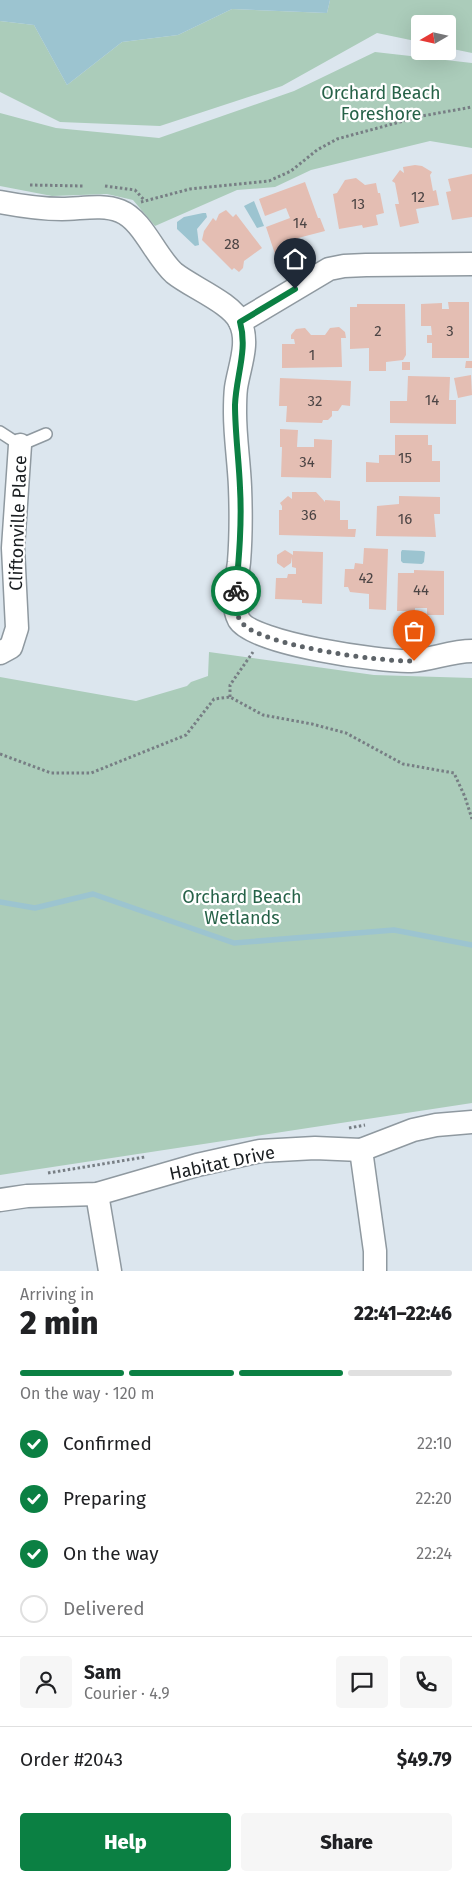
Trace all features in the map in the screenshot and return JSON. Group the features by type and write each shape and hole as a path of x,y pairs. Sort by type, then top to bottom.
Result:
{"street":[{"path":"0,202 42,208 88,207 120,211 129,216 138,225 168,267 183,280 230,310 240,322 243,332 244,353 236,389 235,415 241,528 235,603 237,615 242,624 264,635 335,653 388,660 422,660 471,647"},
{"path":"240,322 329,269 366,265 472,264"},
{"name":"Cliftonville Place","path":"0,653 11,647 17,628 13,548 20,444"},
{"name":"Habitat Drive","path":"0,1200 26,1196 97,1194 197,1165 260,1151 315,1148 361,1150 413,1130 472,1122"},
{"path":"361,1150 375,1251 375,1271"},
{"path":"97,1194 110,1271"}],"lane":[{"name":"Cliftonville Place","path":"0,432 20,444 46,434"}],"path":[{"path":"145,200 190,189 270,181 291,171 317,150 337,139 422,116 472,107"},
{"path":"230,697 230,685 264,635"},
{"path":"0,754 50,773 91,773 186,734 214,699 230,697 263,715 312,724 346,733 403,764 454,772 472,819"}],"green space":[{"path":"330,0 472,0 472,53 456,50 456,15 411,15 411,40 377,33 282,86 160,126 60,122 0,92 0,21 34,25 67,85 122,42 178,35 232,9 327,13"},
{"name":"Orchard Beach Foreshore","path":"375,52 411,56 411,60 446,60 472,63 472,148 430,141 311,170 275,187 237,190 155,226 133,200 107,194 52,196 0,186 0,113 56,128 159,138 294,91"},
{"name":"Orchard Beach Wetlands","path":"209,652 374,675 472,678 472,1103 0,1175 0,677 136,701 187,686 191,682 208,676"}],"water":[{"path":"0,0 330,0 327,13 232,9 178,35 122,42 67,85 34,25 0,21"},
{"path":"254,201 264,226 257,228 244,206"},
{"path":"206,213 207,217 197,229 199,245 195,246 177,229 177,222 184,217"},
{"path":"402,550 425,552 424,562 422,564 403,563 401,561"}],"building":[{"path":"422,166 432,172 430,175 433,191 436,190 439,205 416,209 419,223 400,227 395,204 399,204 395,183 392,181 400,170 404,173 403,167"},
{"path":"472,174 472,217 452,220 446,192 451,191 448,179"},
{"path":"356,178 365,185 376,183 384,213 376,215 378,225 363,228 362,225 339,229 333,194 337,193 345,180"},
{"path":"305,182 318,218 320,218 325,231 298,238 301,246 276,257 266,227 290,218 286,208 265,216 259,199"},
{"path":"226,210 233,217 236,214 262,248 244,261 243,268 239,272 234,268 232,270 202,240 204,231 213,218 216,221 219,214"},
{"path":"448,302 469,302 469,358 432,358 432,343 427,343 427,335 432,335 431,326 421,326 421,304 442,303 442,309 449,309"},
{"path":"357,304 405,304 406,355 403,360 386,362 386,371 369,371 369,348 350,349 350,307 357,307"},
{"path":"339,327 345,332 346,338 341,338 342,367 282,368 282,344 295,344 294,339 291,339 291,335 296,329 305,328 311,335 325,335 330,328"},
{"path":"466,361 472,361 472,368 465,368"},
{"path":"402,362 410,362 410,370 402,370"},
{"path":"471,375 472,395 458,398 454,378"},
{"path":"408,376 450,377 449,400 456,400 456,424 390,423 390,401 407,401"},
{"path":"280,378 351,381 350,406 342,405 338,411 332,411 332,416 328,420 323,420 322,423 286,422 287,406 279,406"},
{"path":"280,429 298,430 297,447 314,447 314,439 332,440 331,478 281,477 282,447 280,447"},
{"path":"395,435 428,435 428,445 432,445 432,461 440,461 440,482 366,482 366,462 379,463 379,455 395,455"},
{"path":"292,492 316,492 325,502 325,500 340,501 340,520 348,520 348,529 356,529 355,537 279,535 279,510 282,510 280,503 288,496 292,499"},
{"path":"399,496 440,497 440,514 434,514 436,537 376,536 377,506 399,504"},
{"path":"364,548 388,549 386,610 369,609 369,594 350,592 348,587 344,587 345,569 354,569 355,563 363,564"},
{"path":"285,550 293,555 293,551 323,552 322,604 302,603 302,600 275,599 276,578 287,578 288,574 296,574 296,568 292,567 292,557 291,563 284,568 277,563 277,555"},
{"path":"414,570 444,571 444,615 427,615 427,608 415,608 415,611 397,611 398,573 414,573"}],"waterway":[{"path":"0,902 35,908 93,894 234,943 394,930 472,945"}],"way so far":[{"path":"236,591 235,603 239,620 246,627 264,635 310,648 361,658 414,661"}],"route":[{"path":"236,591 241,528 235,415 236,389 244,353 243,332 240,322 295,289"}]}
